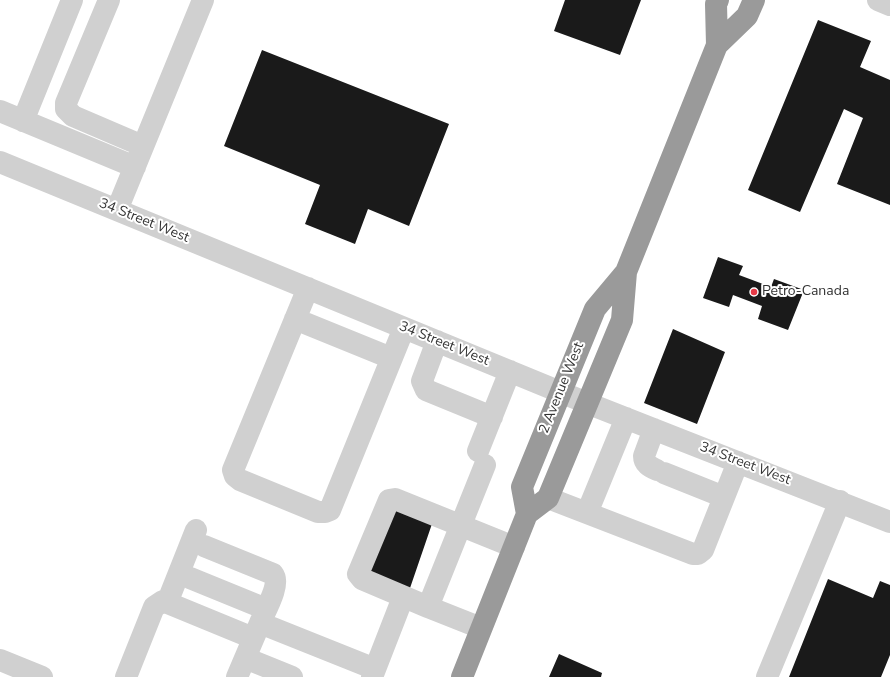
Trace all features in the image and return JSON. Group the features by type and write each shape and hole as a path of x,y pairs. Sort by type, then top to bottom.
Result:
{"highway":[{"name":"2 Avenue West","path":"717,46 716,4 718,0"},
{"name":"2 Avenue West","path":"462,677 528,514 548,498 622,320 626,272 717,46 747,16 754,0"},
{"name":"2 Avenue West","path":"528,514 522,487 594,309 626,272"}],"street":[{"path":"23,121 72,0"},
{"path":"109,0 66,103 66,109 73,116 143,146"},
{"path":"117,210 203,0"},
{"path":"878,0 890,4"},
{"path":"0,111 134,167"},
{"name":"34 Street West","path":"0,162 587,403 840,501 890,522"},
{"path":"308,288 233,470 235,476 240,480 318,512 330,510 404,328"},
{"path":"295,319 391,358"},
{"path":"437,341 422,381 424,388 492,416"},
{"path":"428,607 461,526 482,458 492,416 510,371"},
{"path":"587,513 626,418"},
{"path":"654,429 644,456 644,460 647,464 661,472 724,497"},
{"path":"548,498 692,554 698,554 703,550 738,462"},
{"path":"481,628 362,579 358,574 360,569 389,500 395,499 514,547"},
{"path":"768,677 840,501"},
{"path":"167,603 200,538 273,574 277,580 252,641"},
{"path":"190,578 252,641 269,672 292,677"},
{"path":"126,677 154,607 163,601 252,641 373,673 400,605"},
{"path":"0,660 42,677"}],"building":[{"path":"565,0 641,0 620,55 554,31"},
{"path":"818,20 871,41 860,67 890,80 890,205 837,184 863,118 844,109 800,212 748,190"},
{"path":"262,50 449,124 409,226 368,209 355,244 305,224 320,185 224,146"},
{"name":"Petro-Canada","path":"718,257 743,266 739,275 771,287 774,279 804,290 788,330 758,319 762,306 733,295 729,307 703,298"},
{"path":"673,329 725,352 697,424 644,403"},
{"path":"395,500 434,518 409,591 365,572"},
{"path":"828,579 873,598 880,581 890,585 890,655 881,677 789,677"},
{"path":"559,654 602,673 601,677 549,677"}],"place":[{"name":"Petro-Canada","path":"754,292"}]}
